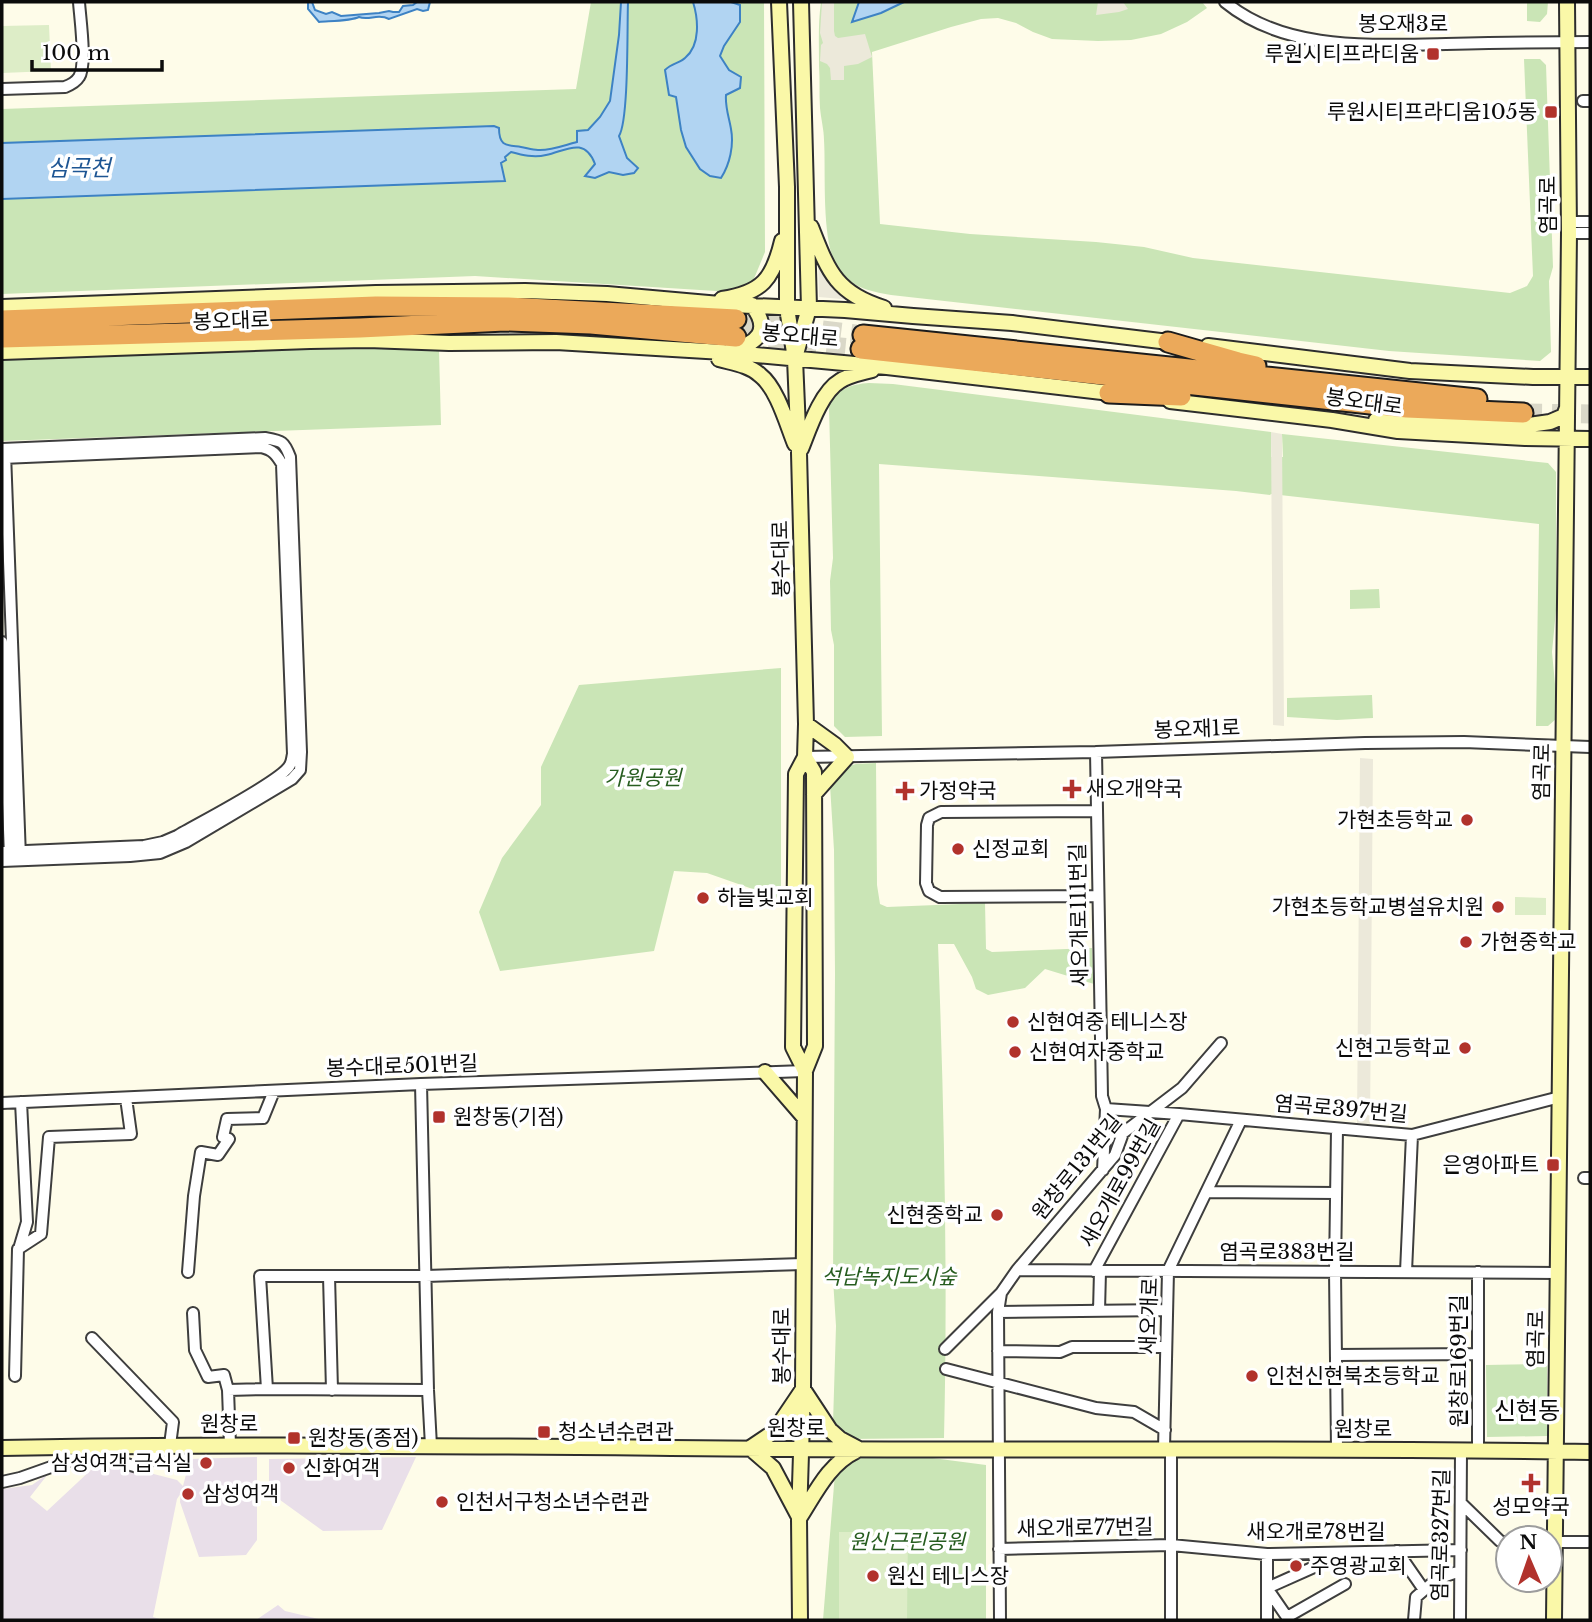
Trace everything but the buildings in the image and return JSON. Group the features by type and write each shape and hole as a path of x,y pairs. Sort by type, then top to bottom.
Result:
{"highway":[{"path":"118,325 305,296"},
{"name":"봉오대로","path":"2,318 76,327"},
{"name":"봉오대로","path":"2,341 76,327 118,325 360,328 505,321 736,328"},
{"path":"118,325 310,341"},
{"name":"봉오대로","path":"862,342 1391,391 1523,408 1407,408 862,342"},
{"path":"1168,342 1238,362 1391,391"},
{"path":"1109,393 1270,399 1407,408"}],"main road":[{"name":"봉수대로","path":"779,2 787,187 787,308 795,359 806,724 805,757 796,774 793,1047 805,1071"},
{"name":"봉수대로","path":"795,359 809,309 801,2"},
{"name":"염곡로","path":"1554,1524 1568,377 1567,2"},
{"path":"807,218 830,273 843,287 869,303 912,316"},
{"path":"701,302 748,293 762,284 769,277 778,255 787,219"},
{"name":"봉오대로","path":"2,307 526,291 607,294 1012,323 1410,370 1533,377 1590,377"},
{"path":"723,352 746,347 759,335 761,319 752,305"},
{"name":"봉오대로","path":"2,352 310,341 556,342 723,352 887,367 1332,420 1398,431 1590,439"},
{"path":"694,351 744,366 760,374 775,393 799,453"},
{"path":"799,453 831,388 853,375 887,367"},
{"path":"1332,420 1529,425 1550,422 1564,416 1567,408"},
{"path":"806,724 847,757 814,794"},
{"name":"봉수대로","path":"800,1620 805,1071 815,1046 814,772 805,757"},
{"path":"765,1072 804,1116"},
{"path":"803,1389 830,1430 859,1449 843,1457 834,1466 799,1518 773,1468 750,1448 774,1432 803,1389"},
{"name":"원창로","path":"2,1448 230,1445 1590,1452"},
{"name":"염곡로","path":"1554,1594 1554,1620"}],"street":[{"path":"2,89 65,87 79,77 82,59 79,2"},
{"name":"봉오재3로","path":"1225,2 1266,26 1317,41 1404,44 1590,42"},
{"path":"1569,228 1590,228"},
{"path":"265,438 280,440 286,445 290,457 301,752 300,769 292,779 186,842 160,853 130,856 11,856 5,657 3,453 265,438"},
{"path":"2,642 5,657"},
{"name":"봉오재1로","path":"805,757 1438,742 1590,747"},
{"name":"새오개로111번길","path":"1096,752 1102,1096 1106,1110 1103,1170"},
{"path":"1097,811 935,814 929,818 927,825 926,883 929,891 940,897 1098,896"},
{"name":"원창로131번길","path":"945,1349 1001,1293 1017,1270 1103,1170 1115,1155 1124,1133 1182,1088 1221,1043"},
{"name":"봉수대로501번길","path":"2,1103 421,1084 805,1071"},
{"path":"421,1084 431,1446"},
{"path":"188,1272 194,1196 201,1152 218,1155 229,1139 223,1137 227,1119 263,1118 274,1091"},
{"name":"염곡로397번길","path":"1241,1120 1412,1135 1560,1097"},
{"path":"19,1249 41,1234 49,1137 131,1134 126,1098"},
{"path":"15,1376 19,1249 27,1222 21,1102"},
{"path":"1106,1110 1241,1120"},
{"name":"새오개로99번길","path":"1097,1271 1179,1114"},
{"name":"새오개로","path":"1171,1620 1168,1449 1165,1430 1168,1271 1241,1120"},
{"path":"1337,1129 1335,1271 1338,1450"},
{"path":"1406,1272 1412,1135"},
{"path":"1206,1192 1336,1193"},
{"path":"267,1389 260,1276 426,1276 803,1264"},
{"name":"새오개로99번길","path":"1017,1270 1168,1271"},
{"path":"1097,1271 1099,1311"},
{"name":"염곡로383번길","path":"1168,1271 1558,1273"},
{"name":"원창로169번길","path":"1478,1272 1478,1451"},
{"path":"329,1276 332,1390"},
{"name":"원창로131번길","path":"1000,1620 998,1312 1001,1293"},
{"path":"998,1312 1167,1310"},
{"path":"193,1313 195,1350 208,1377 224,1375 228,1390 230,1445"},
{"path":"2,1482 85,1455 141,1468 170,1445 173,1422 92,1338"},
{"path":"998,1351 1060,1352 1072,1347 1166,1347"},
{"path":"1336,1355 1478,1354"},
{"path":"946,1369 1096,1408 1134,1412 1165,1430"},
{"path":"228,1390 428,1390"},
{"name":"염곡로327번길","path":"1460,1620 1461,1451"},
{"path":"1461,1503 1494,1535"},
{"path":"1564,1548 1588,1542"},
{"name":"새오개로77번길","path":"999,1549 1171,1545"},
{"name":"새오개로78번길","path":"1171,1545 1267,1554 1461,1550"},
{"path":"1396,1551 1424,1590"},
{"path":"1267,1588 1347,1552"},
{"path":"1267,1554 1267,1620"},
{"path":"1414,1620 1416,1597 1437,1579 1460,1571"},
{"path":"1267,1588 1288,1619 1345,1584"}],"shaded area":[{"path":"822,2 834,2 835,36 838,38 865,34 872,57 858,64 844,66 844,80 831,80 830,68 820,61 823,43 820,33"},
{"path":"1098,2 1123,2 1128,9 1096,15"},
{"path":"818,257 853,300 819,297"},
{"path":"1271,432 1282,434 1284,726 1273,725"},
{"path":"1360,758 1373,759 1370,1124 1357,1123"},
{"path":"257,1457 257,1540 246,1555 199,1557 180,1502 181,1493 177,1499 153,1617 163,1620 2,1620 2,1489 32,1485 48,1474 30,1497 47,1511 93,1468 111,1463 177,1480 183,1486 190,1459"},
{"name":"신화여객","path":"416,1457 382,1530 323,1531 269,1492 269,1459"},
{"path":"278,1605 285,1611 323,1620 256,1620"}],"green space":[{"path":"591,2 764,2 765,252 748,293 475,276 2,294 2,109 576,89"},
{"path":"821,2 1202,2 1207,8 1187,22 1161,34 1131,40 1052,39 998,18 981,19 951,27 872,52 880,224 970,234 1144,247 1193,258 1510,293 1527,286 1533,276 1524,59 1540,59 1546,65 1553,267 1549,281 1551,352 1540,361 1389,351 891,295 860,287 847,279 837,267 828,240 820,103"},
{"path":"1527,2 1548,2 1547,14 1540,22 1527,21"},
{"path":"49,25 51,71 2,73 2,26"},
{"path":"394,348 439,351 441,425 2,441 2,358"},
{"path":"869,383 1271,432 1271,457 1283,457 1282,434 1548,463 1556,472 1556,610 1552,652 1556,719 1548,726 1536,726 1539,524 1271,494 879,464 882,736 845,737 834,726 829,408 839,392"},
{"path":"1379,589 1380,608 1350,609 1350,590"},
{"name":"가원공원","path":"781,668 781,899 707,873 674,871 654,951 500,971 479,912 502,858 541,805 541,767 579,685"},
{"path":"1372,695 1373,718 1337,720 1287,717 1287,698"},
{"name":"석남녹지도시숲","path":"876,763 877,885 880,904 887,907 985,903 986,949 992,952 1092,948 1094,984 1045,969 1025,988 988,995 976,989 954,944 938,944 945,1191 944,1438 849,1439 833,1423 836,1326 833,1279 835,974 834,850 830,785 842,768"},
{"path":"1515,897 1546,898 1546,915 1515,915"},
{"path":"1547,1364 1547,1436 1487,1437 1486,1365"},
{"name":"원신근린공원","path":"917,1456 986,1465 986,1620 823,1620 835,1473 853,1458"},
{"name":"원신 테니스장","path":"839,1532 908,1532 907,1620 839,1620"}],"water":[{"path":"308,2 312,2 315,10 341,16 399,12 403,6 430,2 428,10 417,9 389,19 359,17 319,22 308,9"},
{"name":"심곡천","path":"621,2 628,2 626,93 619,136 627,158 638,168 634,173 623,175 609,172 595,178 585,176 595,164 585,150 573,148 537,156 511,152 501,163 505,181 2,199 2,143 494,126 499,128 502,142 512,146 543,150 577,142 577,131 588,130 610,101"},
{"path":"693,2 731,2 740,5 740,22 720,56 729,70 741,77 740,88 726,95 732,148 721,178 710,176 700,169 686,147 676,97 669,95 665,70 685,58 694,46 697,23"},
{"path":"859,2 904,2 852,22"}],"tunnel":[{"path":"736,319 863,335"},
{"path":"740,337 861,349"},
{"path":"1523,413 1590,414"}],"place":[{"name":"루원시티프라디움","path":"1433,54"},
{"name":"루원시티프라디움105동","path":"1551,112"},
{"name":"새오개약국","path":"1072,789"},
{"name":"가정약국","path":"905,791"},
{"name":"가현초등학교","path":"1467,820"},
{"name":"신정교회","path":"958,849"},
{"name":"하늘빛교회","path":"703,898"},
{"name":"가현초등학교병설유치원","path":"1498,907"},
{"name":"가현중학교","path":"1466,942"},
{"name":"신현여중 테니스장","path":"1013,1022"},
{"name":"신현고등학교","path":"1465,1048"},
{"name":"신현여자중학교","path":"1015,1052"},
{"name":"원창동(기점)","path":"439,1117"},
{"name":"은영아파트","path":"1553,1165"},
{"name":"신현중학교","path":"997,1215"},
{"name":"인천신현북초등학교","path":"1252,1376"},
{"name":"청소년수련관","path":"544,1432"},
{"name":"원창동(종점)","path":"294,1438"},
{"name":"삼성여객 급식실","path":"206,1463"},
{"name":"신화여객","path":"289,1468"},
{"name":"성모약국","path":"1531,1483"},
{"name":"삼성여객","path":"188,1494"},
{"name":"인천서구청소년수련관","path":"442,1502"},
{"name":"주영광교회","path":"1296,1566"},
{"name":"원신 테니스장","path":"873,1576"}],"district":[{"name":"신현동","path":"1527,1410"}]}
